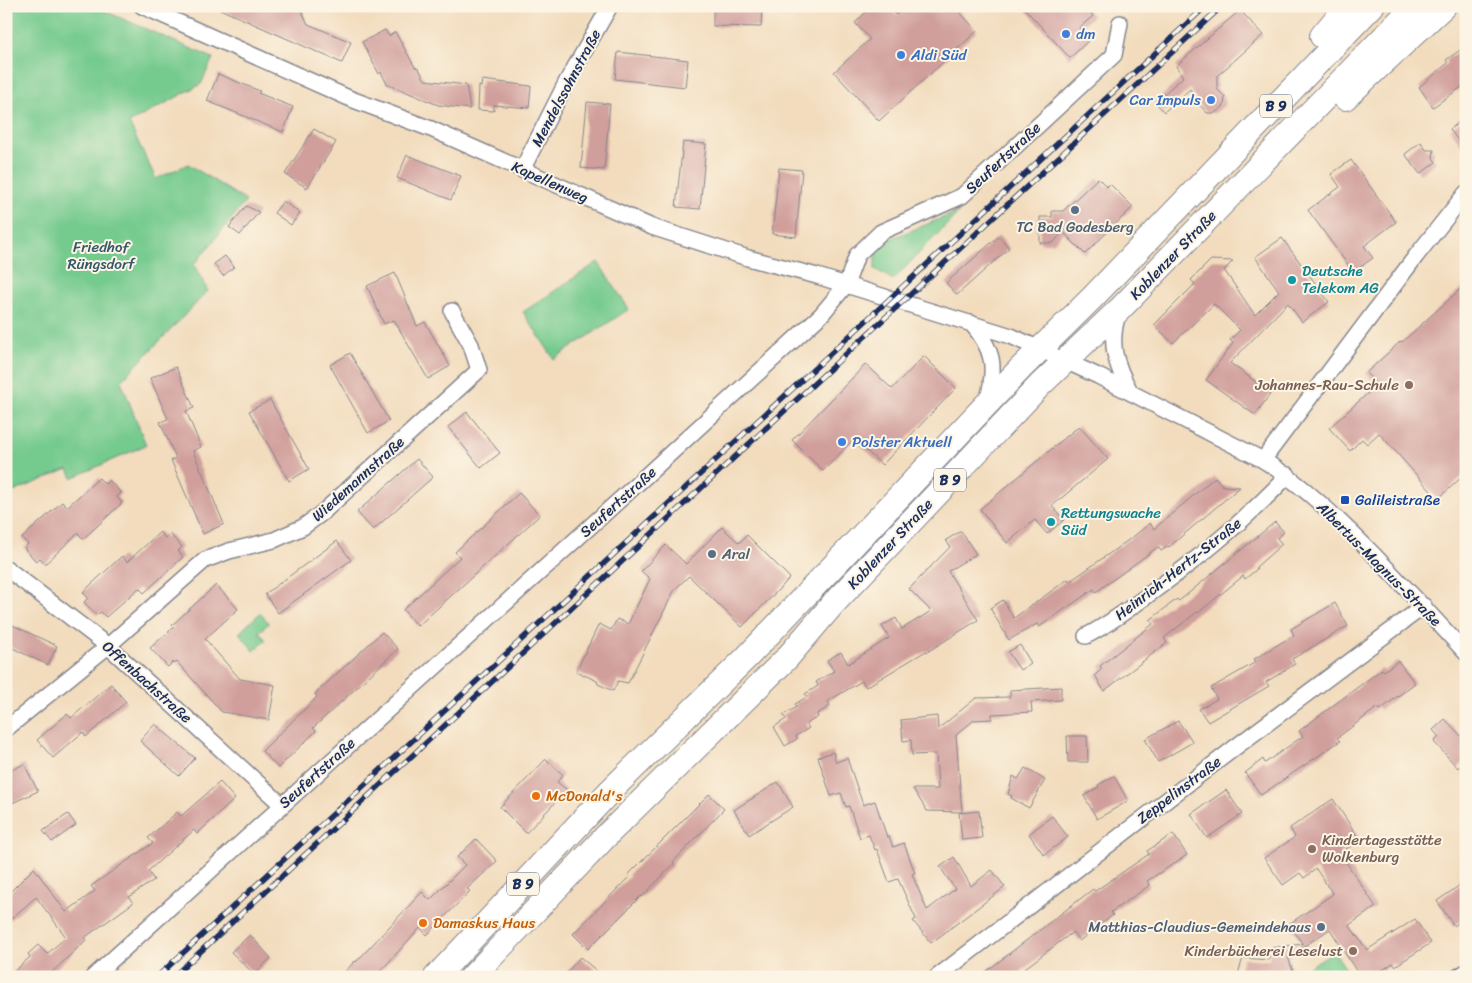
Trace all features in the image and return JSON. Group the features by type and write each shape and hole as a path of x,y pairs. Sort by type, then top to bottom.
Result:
{"main road":[{"path":"1180,206 1243,119 1348,6"},
{"name":"Koblenzer Straße","path":"436,977 611,790 754,650 987,403 1092,298 1372,6"},
{"name":"Koblenzer Straße","path":"472,977 610,832 786,658 847,590 1040,385 1120,309 1414,6"},
{"path":"1268,156 1289,146 1309,132 1444,6"}],"street":[{"name":"Kapellenweg","path":"142,6 351,99 431,129 652,228 971,323 1011,336 1066,361"},
{"name":"Mendelssohnstraße","path":"522,170 567,82 610,6"},
{"name":"Seufertstraße","path":"93,977 643,479 820,315 846,285 858,255 881,232 962,196 1114,55 1120,23"},
{"path":"1263,460 1466,192"},
{"path":"1120,309 1115,324 1114,352 1120,372 1132,392"},
{"name":"Wiedemannstraße","path":"6,729 108,646 205,560 229,551 274,540 304,527 322,513 479,370 471,345 452,310"},
{"path":"971,323 982,337 992,361 993,378 987,403"},
{"name":"Albertus-Magnus-Straße","path":"1066,361 1132,392 1288,475 1337,517 1424,606 1466,653"},
{"name":"Heinrich-Hertz-Straße","path":"1086,636 1107,625 1189,565 1242,520 1288,475"},
{"name":"Offenbachstraße","path":"6,568 108,646 282,805"},
{"name":"Zeppelinstraße","path":"937,977 1198,776 1424,606"},
{"path":"1458,977 1466,972"}],"green space":[{"name":"Friedhof Rüngsdorf","path":"6,6 93,6 213,58 201,84 129,123 156,179 188,164 246,201 194,265 208,291 121,381 146,445 72,478 68,469 6,495"},
{"path":"960,211 893,280 875,269 875,256 885,241"},
{"path":"598,262 629,309 554,359 523,312"},
{"path":"260,613 269,623 259,632 266,640 254,651 239,633"},
{"path":"1334,951 1351,977 1305,977 1303,971"}],"building":[{"path":"213,6 299,6 308,24 351,42 342,63"},
{"path":"713,6 762,6 761,27 713,26"},
{"name":"Aldi Süd","path":"872,6 887,6 896,15 905,6 954,6 977,31 879,121 834,72 870,39 855,23"},
{"name":"dm","path":"1022,6 1084,6 1093,16 1079,28 1090,39 1070,58"},
{"path":"1240,10 1263,35 1217,76 1217,89 1225,97 1224,106 1215,113 1207,113 1190,89 1164,112 1155,102 1183,77 1176,66"},
{"path":"385,30 389,36 395,32 415,67 419,69 425,80 466,85 470,109 438,105 387,84 381,72 379,74 362,42"},
{"path":"1466,46 1466,84 1433,107 1419,87 1448,63 1446,60"},
{"path":"618,52 688,60 685,87 615,79"},
{"path":"218,74 293,107 283,132 207,101"},
{"path":"482,80 531,86 529,108 494,105 494,111 478,110 479,86 481,87"},
{"path":"587,102 610,104 604,170 581,168"},
{"path":"1466,117 1466,152 1450,129"},
{"path":"314,129 336,142 307,188 285,174"},
{"path":"683,142 706,144 700,209 676,207"},
{"path":"1421,142 1426,150 1434,150 1433,158 1436,162 1420,174 1405,154"},
{"path":"407,155 461,176 451,200 397,178"},
{"path":"1351,160 1396,222 1364,246 1373,258 1353,272 1308,210 1340,187 1331,174"},
{"path":"779,168 802,170 796,237 772,234"},
{"path":"1098,178 1107,187 1110,184 1133,207 1085,254 1063,232 1053,243 1040,243 1040,217 1052,217 1052,211 1063,211"},
{"path":"283,201 300,213 291,225 274,213"},
{"path":"246,206 259,212 240,235 229,227"},
{"path":"999,236 1009,248 957,295 946,283"},
{"path":"1282,238 1329,302 1302,322 1288,303 1230,363 1271,393 1255,415 1206,380 1233,343 1230,340 1240,330 1214,304 1173,343 1154,325 1195,284 1191,280 1211,260 1233,261 1224,270 1255,315 1279,291 1255,257"},
{"path":"225,256 234,267 223,276 214,264"},
{"path":"395,273 417,326 425,322 450,366 428,379 394,320 384,324 367,286"},
{"path":"1466,284 1466,473 1438,499 1379,433 1367,444 1362,439 1350,451 1329,428 1377,385 1366,373"},
{"path":"350,353 389,421 368,433 330,365"},
{"path":"924,356 956,388 882,465 854,439 823,471 792,440 866,364 892,389"},
{"path":"176,367 194,408 186,411 201,447 193,451 224,524 203,534 171,460 176,458 160,422 168,419 150,378"},
{"path":"270,400 309,469 289,481 249,411"},
{"path":"467,412 500,453 481,468 448,427"},
{"path":"1079,426 1108,459 1052,506 1064,520 1047,534 1035,520 1007,543 980,509"},
{"path":"417,459 433,477 373,530 357,512"},
{"path":"1215,477 1223,486 1240,487 1169,547 1161,551 1158,547 1096,592 1094,589 1039,627 1037,624 1009,640 990,608 1003,600 1014,618 1068,579 1069,582 1150,523 1154,529"},
{"path":"99,478 105,484 109,480 121,493 117,497 122,503 83,539 78,533 45,564 40,558 36,561 24,548 28,544 22,538 62,502 67,507"},
{"path":"519,493 540,515 418,626 403,610 460,557 455,552"},
{"path":"1275,522 1284,532 1277,538 1282,544 1256,567 1257,569 1245,579 1243,576 1164,638 1167,643 1104,691 1095,675 1102,669 1100,666 1153,624 1150,620 1177,599 1179,601"},
{"path":"722,527 739,543 747,535 790,578 742,627 689,576 675,589 628,683 618,681 613,691 576,671 599,624 611,630 617,619 628,624 650,579 641,571 666,545 686,564"},
{"path":"961,531 976,554 948,571 978,620 866,687 862,681 828,701 830,706 817,714 818,717 806,724 809,728 796,736 797,739 785,746 774,727 786,719 783,715 797,707 795,704 807,697 805,694 818,686 816,682 834,671 827,660 841,652 848,664 889,638 882,626 896,618 902,629 931,611 909,589 950,547 946,540"},
{"path":"160,532 165,538 170,534 182,547 178,551 183,557 144,593 139,588 106,617 101,612 96,615 84,602 88,598 83,592 122,556 127,562"},
{"path":"337,541 351,560 278,613 265,594"},
{"path":"216,585 238,609 205,639 240,679 275,685 269,720 222,712 177,662 174,664 173,662 168,667 150,648"},
{"path":"1335,603 1348,626 1292,659 1295,664 1266,682 1269,686 1208,722 1199,709 1217,699 1211,688 1256,662 1254,659 1294,635 1291,629"},
{"path":"6,622 57,646 48,665 6,645"},
{"path":"382,632 398,649 313,728 316,731 278,768 262,751 317,697 315,694"},
{"path":"1020,645 1031,663 1020,670 1008,652"},
{"path":"1398,661 1415,683 1380,710 1378,707 1337,738 1340,741 1261,795 1245,773 1263,759 1265,763 1303,736 1299,731 1382,669 1384,671"},
{"path":"111,684 126,702 86,737 83,732 53,758 37,740 67,714 71,718"},
{"path":"1061,687 1061,700 1031,702 1032,712 992,714 992,719 974,720 956,735 962,812 927,811 913,789 938,789 936,754 912,755 911,740 903,741 901,720 937,716 938,729 976,698 1010,697 1010,690"},
{"path":"1445,719 1466,741 1466,760 1458,768 1434,742 1439,737 1433,730"},
{"path":"1178,721 1193,742 1158,762 1145,739"},
{"path":"155,724 195,758 179,776 140,741"},
{"path":"1067,736 1087,736 1088,762 1068,762"},
{"path":"833,752 836,762 847,758 863,805 875,801 887,837 889,836 893,847 904,843 915,873 912,874 927,910 955,889 940,867 954,857 971,886 992,870 1005,887 931,943 913,921 916,919 898,879 889,882 877,849 875,850 869,835 860,838 849,806 846,807 841,793 831,796 818,757"},
{"name":"McDonald's","path":"546,759 563,775 557,782 567,790 526,833 500,807"},
{"path":"24,764 38,791 6,806 6,773"},
{"path":"1025,768 1045,780 1029,808 1011,798 1012,796 1008,794 1013,776 1018,779"},
{"path":"1114,776 1128,801 1097,819 1084,796"},
{"path":"220,782 235,799 197,834 194,830 148,871 154,880 129,897 133,903 84,938 86,940 47,977 8,977 30,957 28,954 38,945 47,954 66,937 36,897 6,923 6,896 34,868 66,912 95,891 91,886 153,843 148,838 177,812 181,816"},
{"path":"778,782 793,807 749,835 734,810"},
{"path":"1226,790 1242,814 1207,838 1191,814"},
{"path":"709,794 724,809 642,897 588,949 573,934 630,876 628,875"},
{"path":"1333,799 1360,840 1340,853 1376,907 1349,925 1367,950 1415,919 1431,943 1395,966 1393,963 1372,977 1360,977 1330,929 1288,957 1295,977 1237,977 1243,958 1269,960 1270,948 1303,944 1289,924 1333,894 1316,869 1304,878 1300,873 1283,885 1264,858 1295,837 1290,828"},
{"path":"979,811 982,838 962,840 959,813"},
{"path":"68,814 76,825 52,842 43,831"},
{"path":"1052,816 1068,837 1044,855 1029,834"},
{"path":"1173,834 1187,855 1147,881 1150,885 1111,912 1113,915 1079,941 1073,932 1021,971 1025,977 979,977 1093,889 1095,891 1149,854 1147,851"},
{"path":"476,839 497,861 467,889 470,891 427,935 420,928 375,977 340,977 422,892 430,900 465,865 457,857"},
{"path":"1466,881 1466,918 1454,926 1437,901"},
{"path":"250,935 271,958 254,974 231,952"},
{"path":"580,957 604,977 563,977"}],"railway":[{"path":"157,977 1206,6"},
{"path":"173,977 1222,6"}],"place":[{"name":"dm","path":"1066,34"},
{"name":"Aldi Süd","path":"901,55"},
{"name":"Car Impuls","path":"1211,100"},
{"name":"TC Bad Godesberg","path":"1075,210"},
{"name":"Deutsche Telekom AG","path":"1292,280"},
{"name":"Johannes-Rau-Schule","path":"1409,385"},
{"name":"Polster Aktuell","path":"842,442"},
{"name":"Galileistraße","path":"1345,500"},
{"name":"Rettungswache Süd","path":"1051,522"},
{"name":"Aral","path":"712,554"},
{"name":"McDonald's","path":"536,796"},
{"name":"Kindertagesstätte Wolkenburg","path":"1312,849"},
{"name":"Damaskus Haus","path":"423,923"},
{"name":"Matthias-Claudius-Gemeindehaus","path":"1321,927"},
{"name":"Kinderbücherei Leselust","path":"1353,951"}]}
